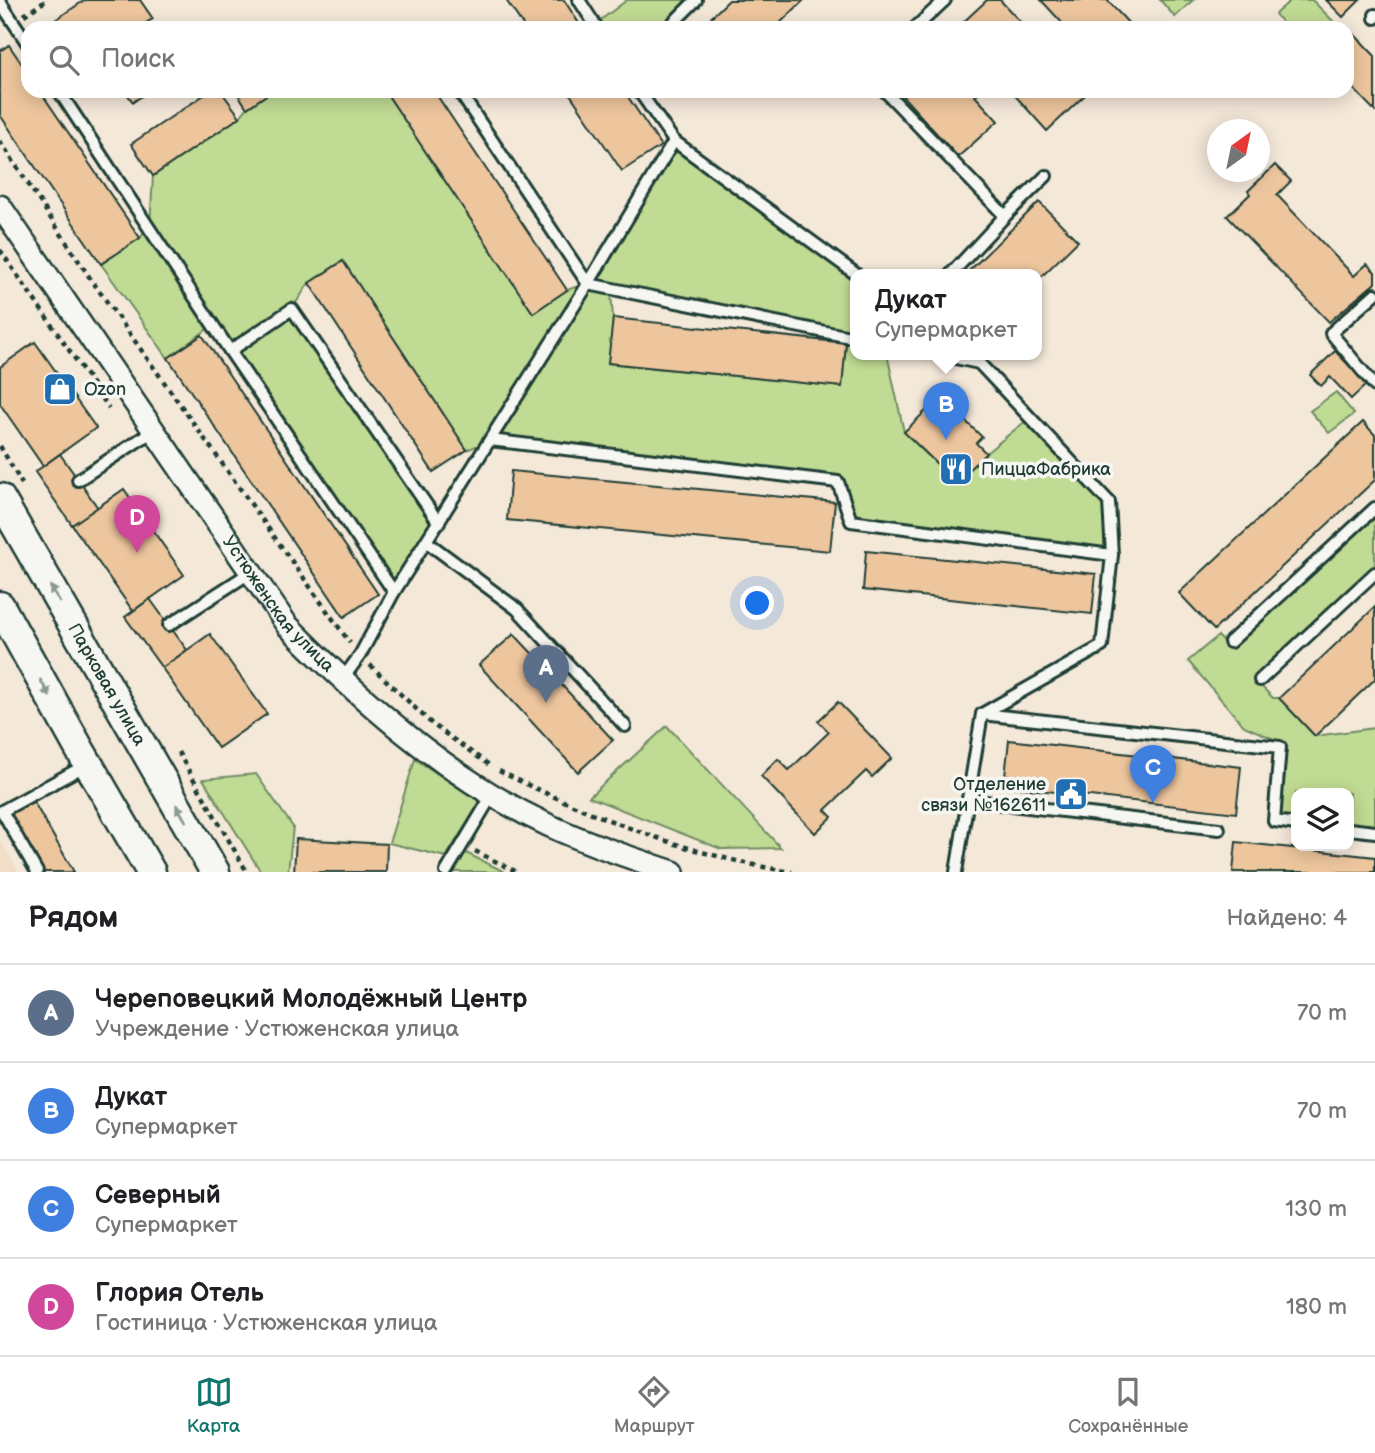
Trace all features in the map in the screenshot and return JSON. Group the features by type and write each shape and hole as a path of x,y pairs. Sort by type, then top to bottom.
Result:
{"main road":[{"name":"Парковая улица","path":"0,498 215,872"},
{"path":"0,606 151,872"}],"street":[{"name":"Устюженская улица","path":"0,206 287,625 341,680 412,740 492,795 548,825 673,872"}],"lane":[{"path":"579,0 592,21"},
{"path":"675,21 696,0"},
{"path":"922,21 945,0"},
{"path":"0,2 21,34"},
{"path":"64,98 230,351 394,592"},
{"path":"464,98 588,285 850,337"},
{"path":"644,98 674,141 850,270"},
{"path":"892,98 1005,216"},
{"path":"341,680 360,655 394,592 588,285 674,141"},
{"path":"956,269 1046,176"},
{"path":"1375,293 1331,332 1375,386"},
{"path":"230,351 292,309 439,523"},
{"path":"965,360 979,363"},
{"path":"975,360 1110,502 1112,555 1102,646 982,714"},
{"path":"78,480 153,430"},
{"path":"490,440 838,482 851,521 1112,555"},
{"path":"1230,642 1375,508"},
{"path":"427,542 517,609 625,726"},
{"path":"169,625 251,572"},
{"path":"1260,680 1375,573"},
{"path":"956,872 982,714"},
{"path":"982,714 1280,747 1274,821 1291,823"},
{"path":"37,872 2,811 88,764"},
{"path":"446,872 492,795"},
{"path":"968,800 1219,829"},
{"path":"1354,830 1375,832"}],"path":[{"path":"0,141 90,278 360,655 432,724 496,770 571,806 709,854 792,872"},
{"path":"462,845 517,872"}],"shaded area":[{"path":"0,840 19,872 0,872"}],"green space":[{"path":"627,0 691,0 670,21 599,21"},
{"path":"1160,0 1193,0 1175,17"},
{"path":"1291,0 1312,0 1333,21 1280,21 1275,14"},
{"path":"262,98 390,98 533,312 567,290 584,284 611,292 613,318 609,363 841,387 846,343 850,344 850,360 888,360 904,432 955,482 1027,420 1106,503 1107,550 854,518 841,479 497,437 467,450 343,261 309,283 292,309 439,523 394,592 209,328 168,358 101,264 140,238 150,226 153,176 240,117 247,108"},
{"path":"675,148 850,275 850,332 594,282"},
{"path":"1336,392 1354,414 1329,433 1310,411"},
{"path":"1375,512 1375,568 1255,680 1273,698 1279,698 1315,736 1375,728 1375,830 1354,827 1354,788 1291,788 1291,819 1278,817 1283,743 1244,726 1188,661 1218,636 1229,648"},
{"path":"667,726 781,848 721,849 589,797"},
{"path":"415,759 480,802 446,857 389,843"},
{"path":"256,774 293,827 288,872 261,872 203,779"},
{"path":"464,852 505,872 452,872"}],"building":[{"path":"85,0 140,0 153,19 149,21 55,20"},
{"path":"506,0 564,0 578,21 520,21"},
{"path":"729,0 804,0 782,21 707,21"},
{"path":"987,0 1000,0 1020,21 964,21"},
{"path":"1041,0 1107,0 1126,21 1060,21"},
{"path":"1326,0 1360,0 1343,17"},
{"path":"1354,34 1375,56 1375,111 1354,89"},
{"path":"9,45 21,63 21,98 45,98 140,238 101,264 0,115 0,51"},
{"path":"200,98 226,98 240,117 153,176 131,144"},
{"path":"241,98 262,98 247,108"},
{"path":"390,98 439,98 567,290 533,313"},
{"path":"573,98 629,98 661,146 622,171"},
{"path":"904,98 977,98 998,121 958,157"},
{"path":"1017,98 1082,98 1047,131"},
{"path":"1275,165 1291,181 1277,195 1354,276 1367,264 1375,272 1375,283 1329,322 1227,216 1250,194 1248,191 1257,182 1270,182 1270,170"},
{"path":"1039,202 1078,241 1042,276 1042,269 971,269"},
{"path":"343,261 467,450 433,472 309,283"},
{"path":"613,318 846,343 842,387 608,363"},
{"path":"202,335 378,594 344,617 168,358"},
{"path":"35,342 96,428 43,466 0,404 0,367"},
{"path":"1335,351 1367,384 1351,399 1330,377 1321,386 1310,375"},
{"path":"934,403 944,412 950,406 982,437 976,443 986,453 956,482 904,432"},
{"path":"1363,422 1375,435 1375,480 1214,630 1179,593"},
{"path":"60,454 98,508 72,525 35,472"},
{"path":"511,471 835,502 830,551 507,520"},
{"path":"124,489 184,575 133,611 72,525"},
{"path":"866,551 1096,574 1092,614 863,590"},
{"path":"150,599 187,650 162,668 125,617"},
{"path":"1375,607 1375,679 1315,736 1279,698"},
{"path":"210,634 267,714 218,748 162,668"},
{"path":"514,634 613,740 578,772 479,665"},
{"path":"838,702 892,758 872,777 866,771 825,810 832,817 815,833 761,776 778,759 789,770 829,732 818,721"},
{"path":"1009,740 1241,767 1236,813 1004,786"},
{"path":"32,799 74,872 44,872 9,812"},
{"path":"296,839 387,844 386,872 294,872"},
{"path":"1236,842 1291,848 1291,851 1375,857 1375,872 1233,872"}],"place":[{"name":"Ozon","path":"60,389"},
{"name":"Дукат","path":"946,440"},
{"name":"ПиццаФабрика","path":"956,469"},
{"name":"Глория Отель","path":"137,553"},
{"name":"Череповецкий Молодёжный Центр","path":"546,703"},
{"name":"Отделение связи №162611","path":"1071,794"},
{"name":"Северный","path":"1153,803"}]}
